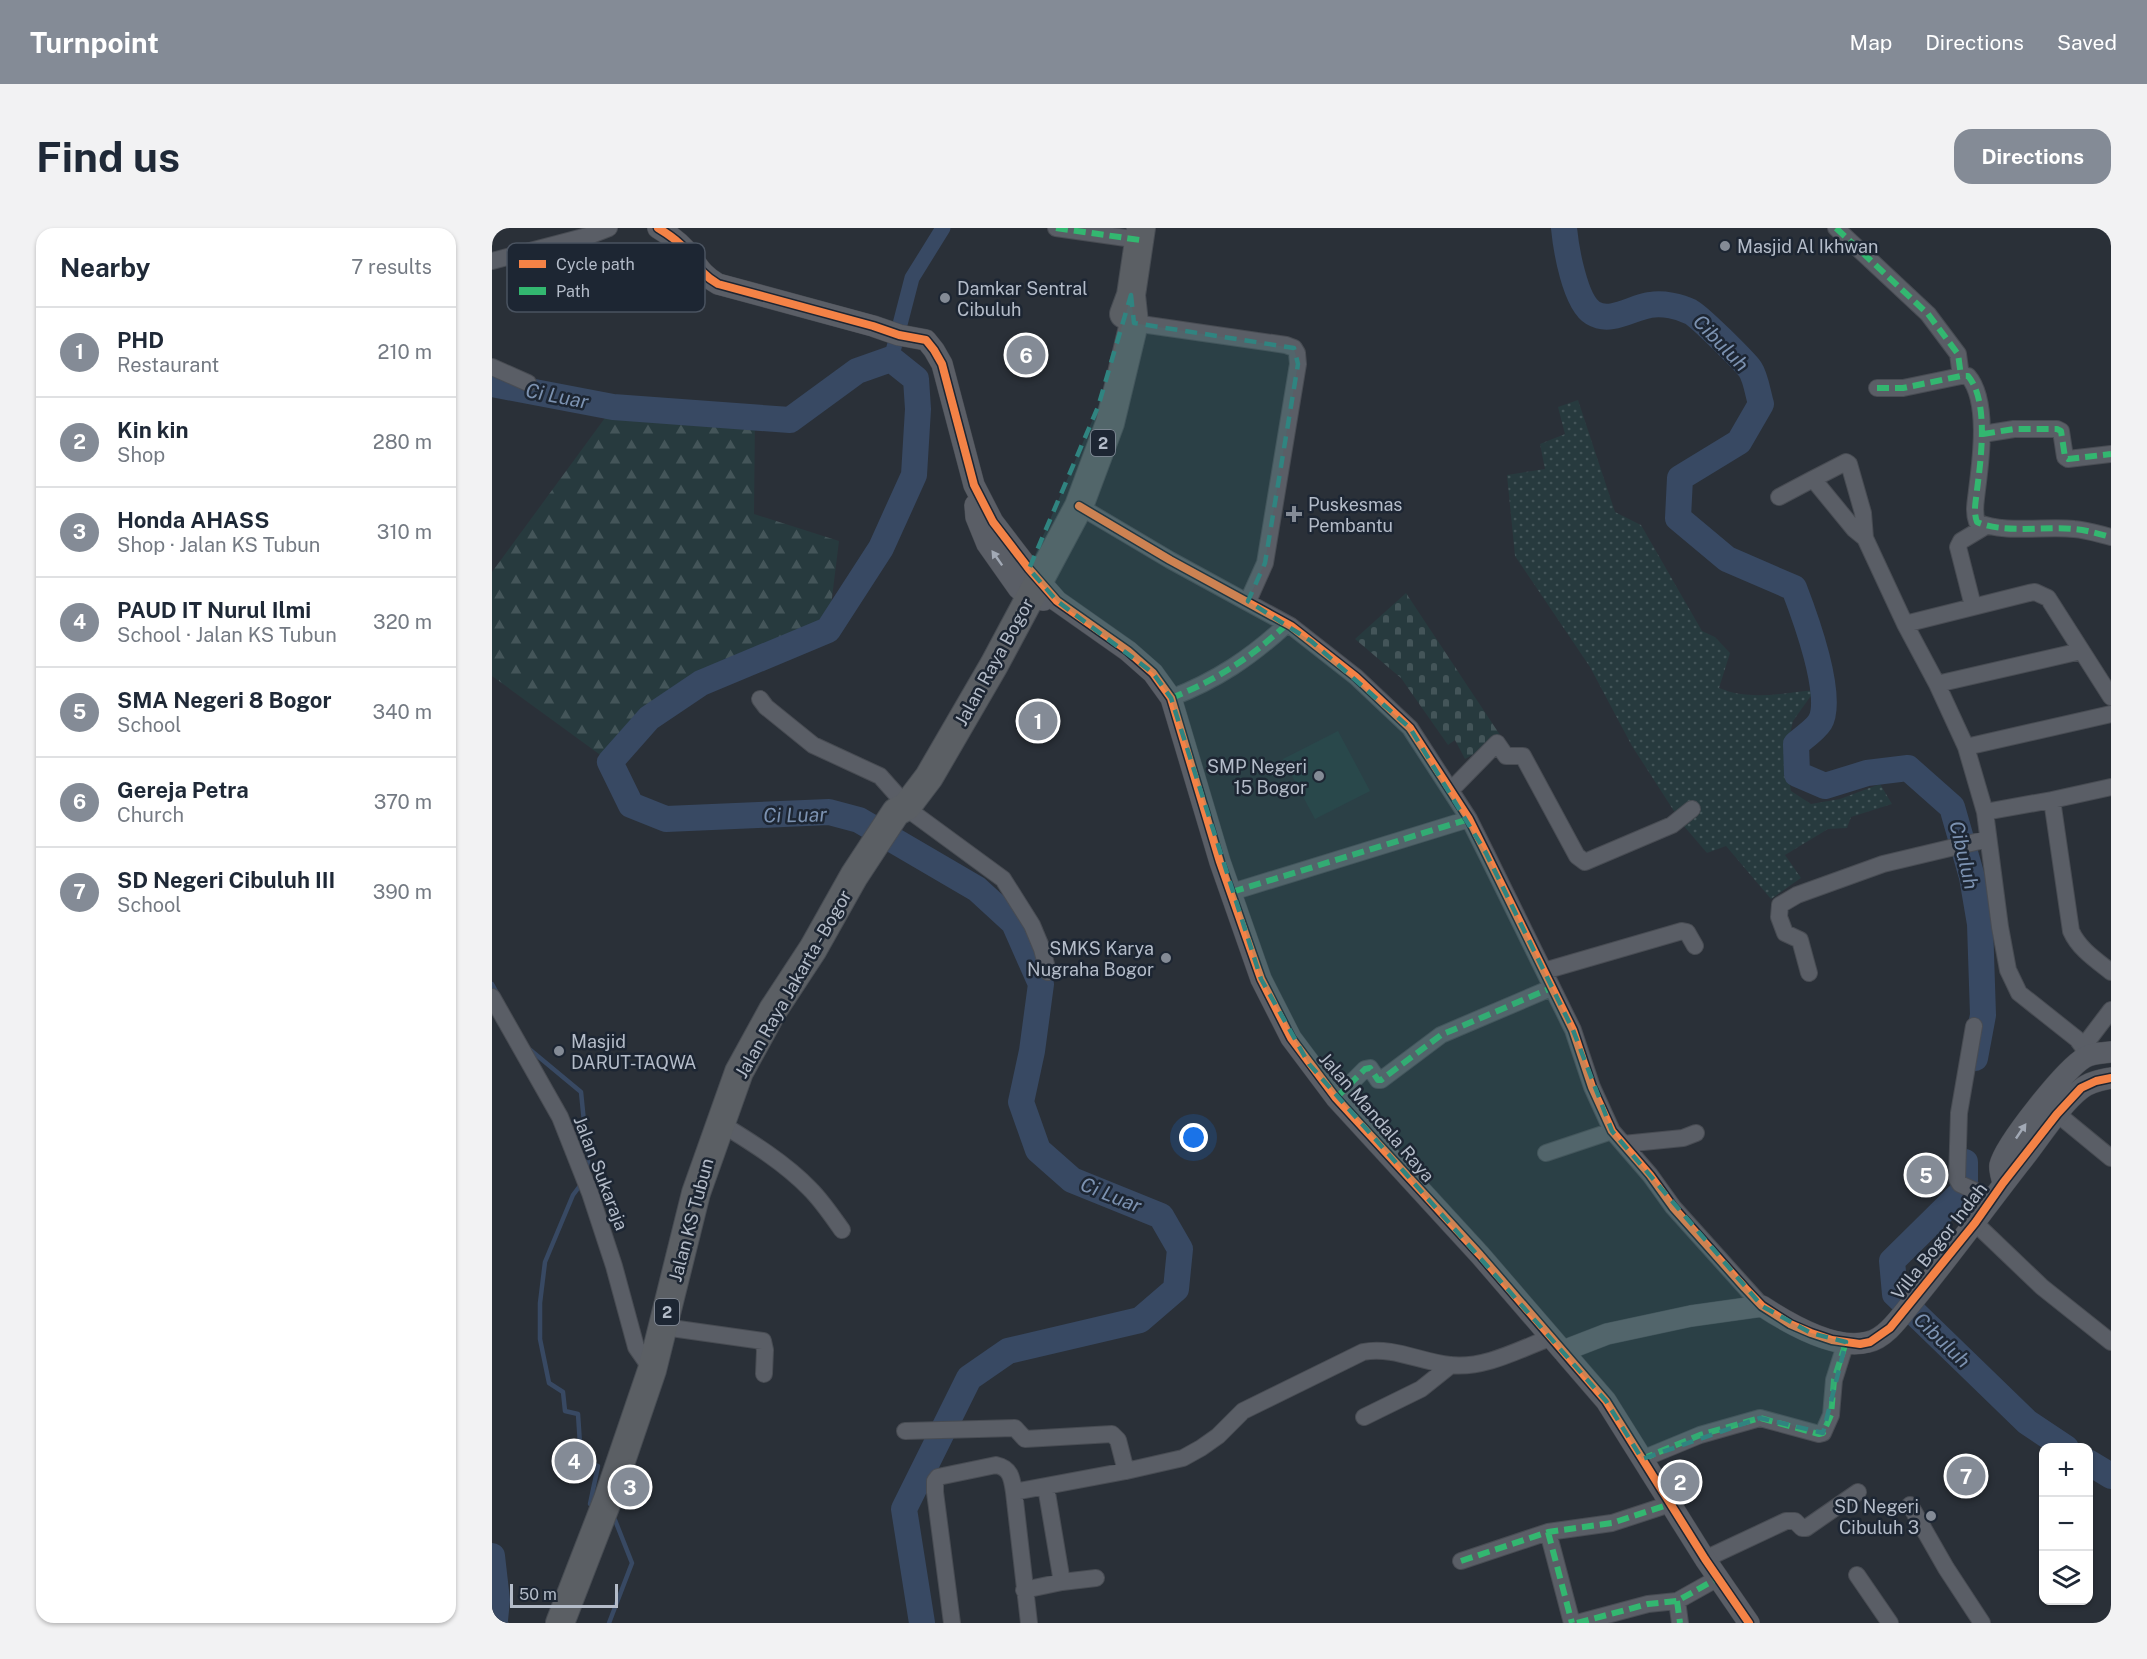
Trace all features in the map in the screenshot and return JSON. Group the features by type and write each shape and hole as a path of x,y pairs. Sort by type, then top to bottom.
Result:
{"highway":[{"name":"Jalan Raya Bogor","path":"899,807 929,777 994,665 1079,506 1110,423 1133,309 1141,234"},
{"name":"Jalan Raya Bogor","path":"1034,587 1098,407 1121,320 1133,309"},
{"name":"Jalan Raya Jakarta - Bogor","path":"720,1123 739,1072 773,1010 813,949 854,876 899,807"},
{"name":"Jalan KS Tubun","path":"560,1623 608,1499 652,1370 696,1193 720,1123"}],"street":[{"path":"561,243 609,228"},
{"name":"Jalan Mandala Raya","path":"658,228 671,235 679,243"},
{"path":"1056,228 1141,234"},
{"path":"1836,228 1928,314 1958,354 1961,376"},
{"path":"492,261 507,257"},
{"name":"Jalan Mandala Raya","path":"705,277 718,284 899,335 926,340 934,350 942,364 974,490 1034,587 1128,651 1153,673 1171,698 1221,861 1262,979 1291,1038 1336,1098 1606,1401 1705,1559 1749,1623"},
{"path":"1133,309 1286,345 1294,348 1297,353 1298,364 1265,563 1248,602"},
{"path":"492,367 528,383"},
{"path":"1876,388 1903,388 1968,376 1975,387 1983,434 1975,500 1977,522 1986,526 2023,529 2074,529 2111,537"},
{"path":"1983,434 2014,429 2057,429 2061,431 2065,457 2068,459 2111,454"},
{"path":"1779,497 1840,464 1846,462 1849,464 1863,513 1865,538 1966,747 1985,812 2008,970 2019,993 2077,1039 2084,1052"},
{"path":"1813,479 1854,529 1865,538"},
{"path":"1079,506 1170,560 1291,626 1382,700 1410,728 1469,819 1573,1030 1592,1087 1617,1137 1674,1207 1762,1306"},
{"path":"1973,606 1958,547 1961,541 1986,526"},
{"path":"1905,624 2029,593 2040,594 2048,598 2111,697"},
{"path":"1171,698 1201,686 1238,665 1286,625"},
{"path":"1937,684 2081,651"},
{"path":"760,699 766,707 813,745 880,776 899,807 913,813 1003,879 1032,925 1048,972"},
{"path":"1966,747 2111,714"},
{"path":"1451,790 1497,743 1506,756 1523,756 1577,856 1585,862 1672,825 1692,809"},
{"path":"1985,812 2111,787"},
{"path":"2052,800 2071,931 2081,947 2111,972"},
{"path":"1232,892 1469,819"},
{"path":"1809,973 1800,940 1785,933 1779,917 1780,905 1797,895 1883,864 1988,838"},
{"path":"1544,971 1686,930 1695,946"},
{"path":"1336,1098 1365,1069 1370,1068 1378,1080 1381,1080 1442,1035 1551,988"},
{"name":"Jalan Sukaraja","path":"492,997 560,1118 590,1193 614,1266 636,1347 652,1370"},
{"path":"2084,1052 2109,1018"},
{"path":"1974,1026 1959,1113 1957,1179 1966,1187 1998,1191"},
{"path":"2084,1052 2111,1052"},
{"name":"Villa Bogor Indah","path":"1762,1306 1811,1334 1846,1342 1870,1342 1893,1325 1976,1224 2050,1107 2066,1072 2084,1052"},
{"name":"Villa Bogor Indah","path":"2050,1107 2081,1088 2096,1081 2111,1078"},
{"path":"2050,1107 2111,1158"},
{"path":"720,1123 797,1177 816,1194 842,1230"},
{"path":"1546,1153 1617,1137 1683,1138 1696,1133"},
{"path":"1976,1224 2042,1287 2111,1342"},
{"path":"1014,1492 1183,1458 1201,1449 1218,1436 1243,1411 1363,1352 1378,1349 1451,1365 1479,1363 1691,1316 1762,1306"},
{"path":"664,1327 763,1341 764,1374"},
{"path":"1642,1459 1700,1435 1760,1418 1819,1434 1823,1433 1831,1415 1834,1380 1846,1342"},
{"path":"1364,1417 1421,1389 1451,1365"},
{"path":"905,1431 1015,1428 1025,1439 1112,1434 1118,1440 1126,1471"},
{"path":"952,1623 934,1481 938,1477 996,1466 1003,1467 1011,1474 1029,1623"},
{"path":"1046,1487 1062,1582"},
{"path":"1705,1559 1786,1521 1795,1521 1802,1528 1806,1528 1858,1492"},
{"path":"1461,1561 1548,1532 1612,1523 1671,1504"},
{"path":"1910,1505 1946,1568 1982,1623"},
{"path":"1548,1532 1572,1623"},
{"path":"1857,1575 1890,1623"},
{"path":"1024,1590 1096,1578"},
{"path":"1577,1623 1648,1604 1677,1601 1718,1578"},
{"path":"1677,1601 1680,1623"}],"highlighted area":[{"path":"1131,295 1134,323 1294,348 1298,364 1265,563 1248,601 1311,641 1410,728 1486,853 1573,1030 1612,1131 1762,1306 1811,1333 1846,1342 1823,1433 1760,1418 1642,1459 1606,1401 1309,1064 1261,979 1171,698 1153,673 1057,601 1029,569 1098,407"}],"green space":[{"path":"1578,400 1615,512 1641,525 1702,631 1715,637 1730,653 1719,688 1754,695 1815,690 1793,721 1785,756 1791,791 1811,804 1840,799 1880,784 1892,804 1851,817 1847,828 1828,829 1785,855 1801,878 1771,899 1726,846 1707,853 1683,825 1632,746 1590,667 1515,556 1507,475 1545,469 1540,444 1565,434 1558,407"},
{"path":"613,407 755,414 754,514 839,541 828,630 732,668 610,762 492,676 492,572"},
{"path":"1406,593 1502,738 1465,759 1455,740 1448,745 1401,678 1355,639"},
{"path":"1338,731 1370,791 1315,819 1283,759"}],"waterway":[{"path":"891,359 912,278 943,228"},
{"name":"Cibuluh","path":"1564,228 1576,287 1581,298 1593,313 1600,316 1614,316 1655,304 1686,310 1711,329 1740,357 1752,373 1761,404 1739,442 1680,478 1678,518 1727,559 1794,588 1816,655 1824,694 1824,710 1820,722 1796,744 1797,774 1825,786 1867,773 1908,768 1952,807 1972,877 1980,924 1983,1015 1975,1058"},
{"name":"Ci Luar","path":"492,384 613,407 790,420 857,371 891,359 916,379 918,409 914,475 881,548 828,630 701,683 649,718 610,762 631,805 666,819 829,812 859,820 977,889 1014,923 1041,984 1032,1051 1021,1102 1038,1150 1072,1180 1161,1216 1180,1249 1176,1289 1140,1320 1008,1351 969,1378 904,1509 922,1623"},
{"path":"492,984 498,995"},
{"path":"528,1048 581,1092 589,1171"},
{"name":"Cibuluh","path":"1965,1162 1965,1189 1892,1261 1895,1294 2027,1422 2058,1443"},
{"path":"582,1183 573,1195 545,1262 540,1303 540,1339 549,1383 563,1392 565,1411 578,1414 581,1459 598,1466 590,1504 593,1507"},
{"name":"Cibuluh","path":"2093,1465 2111,1476"},
{"path":"609,1623 632,1563 615,1520 611,1517"},
{"path":"492,1556 497,1600 495,1620"}],"marked path":[{"path":"1056,228 1140,240"},
{"path":"1836,228 1928,314 1958,354 1961,376"},
{"path":"1877,388 1903,388 1968,376 1979,400 1982,430 1975,506 1977,522 2012,529 2063,528 2111,537"},
{"path":"1983,434 2014,429 2057,429 2061,431 2065,457 2068,459 2111,454"},
{"path":"1171,698 1203,684 1232,667 1286,625"},
{"path":"1232,892 1469,819"},
{"path":"1336,1098 1365,1069 1370,1068 1378,1080 1381,1080 1441,1035 1551,988"},
{"path":"1642,1459 1700,1435 1760,1418 1819,1434 1823,1433 1831,1415 1834,1380 1846,1342"},
{"path":"1461,1561 1548,1532 1612,1523 1670,1504"},
{"path":"1548,1532 1572,1623"},
{"path":"1577,1623 1648,1604 1677,1601 1718,1578"},
{"path":"1677,1601 1680,1623"}],"cycle path":[{"path":"658,228 679,243"},
{"path":"705,274 718,284 899,335 926,340 934,350 942,364 974,485 993,522 1057,601 1128,651 1153,673 1171,698 1220,862 1261,979 1291,1038 1336,1098 1480,1255 1606,1401 1705,1559 1749,1623"},
{"path":"1079,506 1170,560 1291,626 1356,677 1410,728 1469,819 1573,1030 1592,1087 1612,1131 1650,1175 1673,1207 1745,1288 1762,1306 1790,1324 1832,1340 1860,1344 1870,1342 1890,1328 1975,1223 2057,1114 2081,1088 2096,1081 2111,1078"}],"place":[{"name":"Masjid Al Ikhwan","path":"1725,246"},
{"name":"Damkar Sentral Cibuluh","path":"945,298"},
{"name":"Gereja Petra","path":"1026,355"},
{"name":"Puskesmas Pembantu","path":"1294,514"},
{"name":"PHD","path":"1038,721"},
{"name":"SMP Negeri 15 Bogor","path":"1319,776"},
{"name":"SMKS Karya Nugraha Bogor","path":"1166,958"},
{"name":"Masjid DARUT-TAQWA","path":"559,1051"},
{"name":"SMA Negeri 8 Bogor","path":"1926,1175"},
{"name":"PAUD IT Nurul Ilmi","path":"574,1461"},
{"name":"SD Negeri Cibuluh III","path":"1966,1476"},
{"name":"Kin kin","path":"1680,1482"},
{"name":"Honda AHASS","path":"630,1487"},
{"name":"SD Negeri Cibuluh 3","path":"1931,1516"}]}
